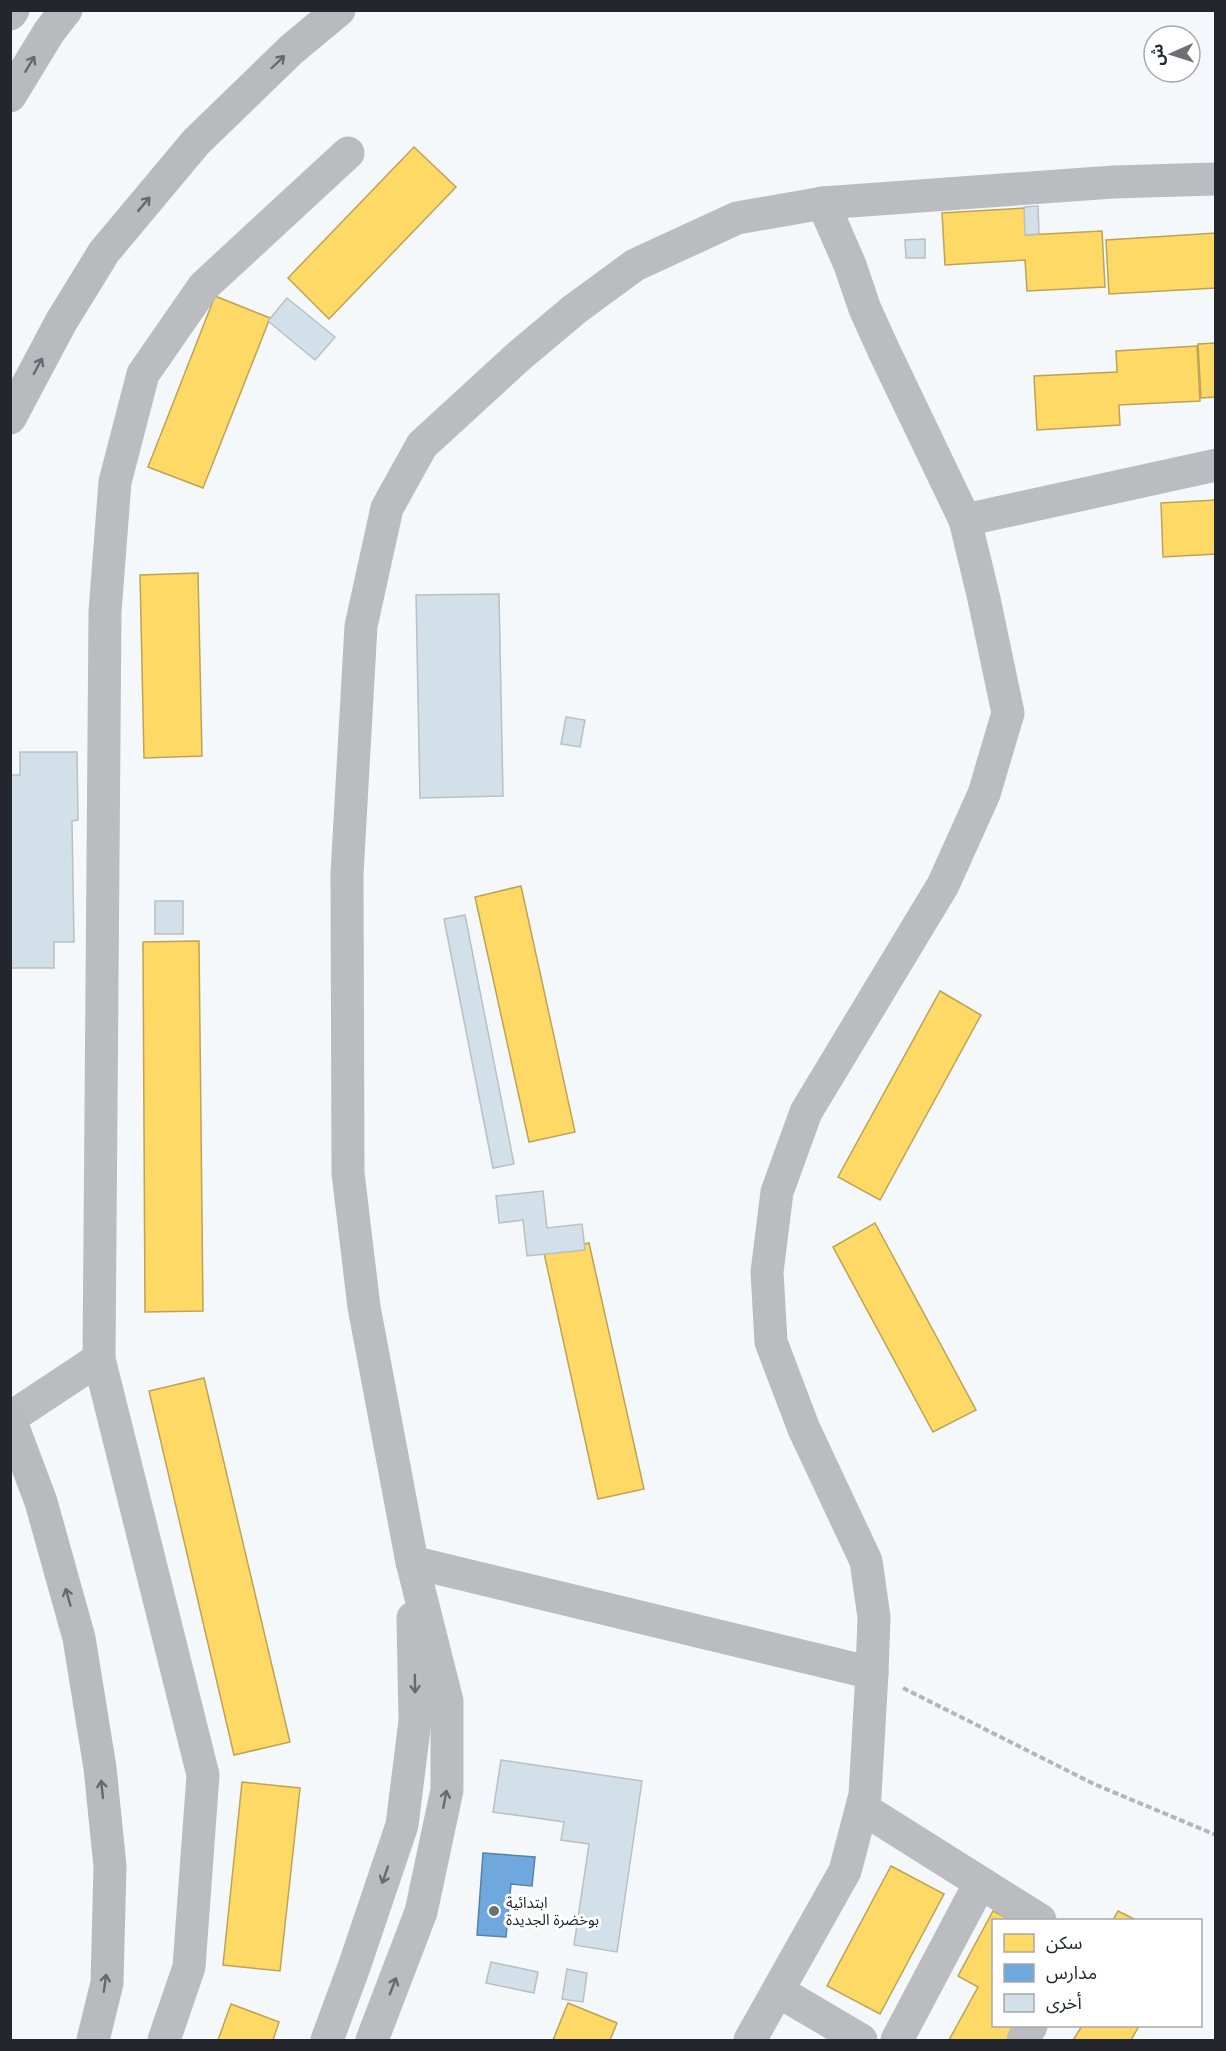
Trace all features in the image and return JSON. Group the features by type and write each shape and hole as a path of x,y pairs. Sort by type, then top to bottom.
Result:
{"highway":[{"path":"10,14 14,10"},
{"path":"10,418 61,322 104,252 196,142 292,49 339,10"},
{"path":"10,96 58,21"},
{"path":"10,1419 41,1502 79,1638 100,1768 110,1866 107,1983 93,2040"}],"street":[{"path":"164,2040 189,1967 203,1775 99,1359 105,612 115,482 142,374 204,285 348,153"},
{"path":"372,2040 421,1912 447,1790 447,1701 412,1563 364,1307 348,1173 346,874 361,626 387,508 422,445 519,356 575,309 635,265 736,218 823,203 1113,182 1215,179"},
{"path":"750,2040 845,1871 865,1795 874,1617 867,1561 804,1429 771,1342 767,1272 777,1192 806,1112 943,885 984,794 1008,713 965,520 865,309 850,265 823,203"},
{"path":"965,520 1215,465"},
{"path":"10,1419 99,1359"},
{"path":"412,1563 872,1673"},
{"path":"327,2040 402,1825 415,1721 412,1563"},
{"path":"862,1808 1038,1919"},
{"path":"897,2040 980,1883"},
{"path":"778,1991 861,2040"}],"path":[{"path":"872,1673 1094,1784 1215,1835"}],"building: سكن":[{"path":"414,147 456,187 329,319 288,278"},
{"path":"1025,208 1026,235 1102,231 1105,287 1027,291 1025,260 945,265 942,213"},
{"path":"1216,233 1216,288 1109,294 1106,240"},
{"path":"215,296 270,318 203,488 148,467"},
{"path":"1216,343 1216,397 1201,398 1198,344"},
{"path":"1197,346 1200,401 1119,405 1120,425 1037,430 1034,376 1117,372 1116,351"},
{"path":"1216,500 1216,554 1163,557 1161,503"},
{"path":"198,573 202,756 144,758 140,575"},
{"path":"521,886 575,1132 529,1142 475,897"},
{"path":"199,941 203,1311 145,1312 143,942"},
{"path":"940,991 981,1015 880,1200 838,1177"},
{"path":"875,1223 976,1410 933,1432 833,1247"},
{"path":"589,1243 644,1489 598,1499 544,1253"},
{"path":"204,1378 290,1742 234,1755 149,1391"},
{"path":"242,1782 300,1788 280,1971 223,1965"},
{"path":"891,1866 944,1894 880,2014 827,1986"},
{"path":"993,1911 1009,1919 992,1919 992,2027 1016,2027 1009,2040 949,2040 978,1987 958,1976"},
{"path":"1118,1911 1134,1919 1114,1919"},
{"path":"568,2003 617,2023 610,2040 553,2040"},
{"path":"231,2004 279,2022 273,2040 218,2040"},
{"path":"1081,2027 1138,2027 1131,2040 1073,2040"}],"building: مدارس":[{"name":"ابتدائية بوخضرة الجديدة","path":"483,1853 535,1857 532,1886 511,1884 506,1937 477,1935"}],"building: أخرى":[{"path":"1038,206 1039,234 1025,235 1024,207"},
{"path":"925,239 925,258 906,258 905,240"},
{"path":"287,298 335,337 315,360 268,321"},
{"path":"499,594 503,796 420,798 416,595"},
{"path":"566,717 585,720 580,747 561,744"},
{"path":"20,752 77,752 78,820 72,821 74,942 54,942 54,968 10,968 10,775 20,775"},
{"path":"155,901 183,901 183,934 155,934"},
{"path":"465,915 514,1164 493,1168 444,919"},
{"path":"543,1191 547,1228 582,1224 585,1250 527,1256 523,1220 499,1223 496,1196"},
{"path":"501,1760 642,1781 617,1952 574,1945 589,1844 561,1840 564,1822 493,1812"},
{"path":"491,1962 538,1972 534,1993 486,1983"},
{"path":"567,1969 587,1973 583,2002 562,1999"}],"place":[{"name":"ابتدائية بوخضرة الجديدة","path":"494,1911"}]}
